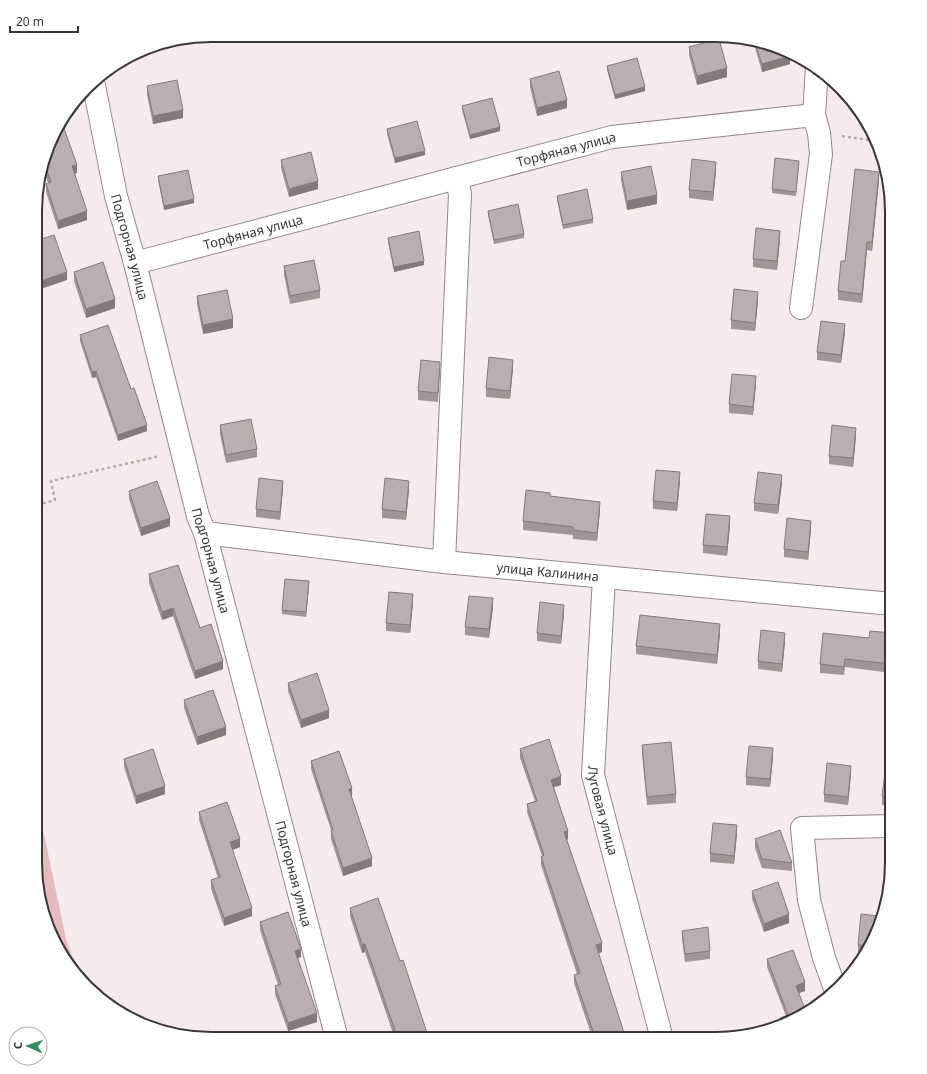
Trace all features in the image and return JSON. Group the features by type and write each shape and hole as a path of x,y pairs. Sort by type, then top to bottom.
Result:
{"street":[{"path":"801,308 821,154 817,124 817,75"},
{"name":"Подгорная улица","path":"94,88 116,196 135,263 198,516 205,533 335,1032"},
{"name":"Торфяная улица","path":"135,263 612,137 817,124"},
{"path":"444,562 460,194 456,178"},
{"name":"улица Калинина","path":"205,533 444,562 885,603"},
{"name":"Луговая улица","path":"604,577 593,775 660,1032"},
{"path":"834,985 824,958 809,900 802,828 885,826"}],"path":[{"path":"817,124 869,139"},
{"path":"42,504 55,500 51,481 163,455"}],"shaded area":[{"path":"42,824 66,939 74,962 59,938 51,918 45,896 42,874"}],"building":[{"path":"708,42 720,42 727,68 697,76 689,47"},
{"path":"756,47 786,57 762,64"},
{"path":"637,58 645,87 615,95 607,66"},
{"path":"559,71 567,100 537,108 530,79"},
{"path":"177,80 183,110 153,116 147,86"},
{"path":"492,98 500,127 470,135 462,106"},
{"path":"417,121 425,151 395,158 387,129"},
{"path":"64,128 77,165 72,166 87,211 58,221 46,184 51,182 47,171 51,156"},
{"path":"311,152 318,181 289,189 281,160"},
{"path":"775,158 799,161 796,192 772,189"},
{"path":"692,159 716,162 713,192 689,190"},
{"path":"651,166 657,195 627,201 621,172"},
{"path":"855,169 879,172 872,242 867,242 862,294 838,291 841,261 845,261"},
{"path":"188,170 194,199 164,206 158,176"},
{"path":"587,189 593,219 563,225 557,196"},
{"path":"518,204 524,234 494,240 488,211"},
{"path":"756,228 780,231 777,261 753,259"},
{"path":"419,231 424,261 394,267 388,238"},
{"path":"54,235 67,272 42,281 42,239"},
{"path":"314,260 320,290 290,296 284,266"},
{"path":"103,262 115,299 86,309 74,272"},
{"path":"734,289 758,292 755,323 731,320"},
{"path":"227,290 233,319 203,325 197,296"},
{"path":"821,321 845,324 841,355 817,352"},
{"path":"108,325 131,389 134,388 147,425 118,435 96,371 92,372 80,335"},
{"path":"489,357 513,360 510,391 486,388"},
{"path":"421,360 440,362 438,393 418,391"},
{"path":"732,374 756,376 753,407 729,404"},
{"path":"251,419 257,449 226,455 220,425"},
{"path":"832,425 856,428 853,458 829,456"},
{"path":"656,470 680,472 677,503 653,501"},
{"path":"758,472 782,475 778,505 754,503"},
{"path":"259,478 283,481 280,512 256,509"},
{"path":"385,478 409,481 406,512 382,509"},
{"path":"157,481 170,518 141,528 129,491"},
{"path":"526,490 550,493 550,496 600,502 597,533 573,530 573,527 523,521"},
{"path":"706,514 730,516 727,547 703,545"},
{"path":"787,518 811,521 808,552 784,549"},
{"path":"178,565 200,628 211,624 223,661 195,671 173,608 162,612 149,574"},
{"path":"285,579 309,581 306,612 282,610"},
{"path":"389,592 413,594 410,625 386,623"},
{"path":"469,596 493,598 489,629 465,627"},
{"path":"540,602 564,605 561,636 537,633"},
{"path":"640,615 720,624 717,655 636,646"},
{"path":"761,630 785,633 782,664 758,661"},
{"path":"870,631 885,632 885,663 845,659 844,667 820,664 823,633 869,638"},
{"path":"317,673 329,710 301,720 288,683"},
{"path":"213,690 226,727 197,737 184,700"},
{"path":"549,739 561,776 551,780 568,831 564,832 602,943 596,945 624,1032 591,1032 593,1031 574,975 580,973 541,857 544,855 527,804 537,801 520,749"},
{"path":"671,742 676,794 647,797 642,745"},
{"path":"749,746 773,748 770,779 746,777"},
{"path":"153,749 165,786 136,796 124,759"},
{"path":"339,751 352,788 349,789 372,858 343,868 331,831 333,830 311,761"},
{"path":"827,763 851,766 848,797 824,794"},
{"path":"885,773 885,796 882,796"},
{"path":"227,802 240,839 230,842 252,908 224,918 211,880 220,877 199,812"},
{"path":"713,823 737,825 734,856 710,853"},
{"path":"780,830 792,863 762,859 755,839"},
{"path":"778,882 789,914 764,924 752,891"},
{"path":"378,898 400,961 403,960 427,1032 396,1032 365,944 362,944 350,908"},
{"path":"288,912 301,949 295,951 317,1013 288,1023 275,986 281,984 260,922"},
{"path":"861,914 877,916 864,945 858,945"},
{"path":"708,927 710,951 685,954 682,931"},
{"path":"793,950 805,982 796,986 804,1007 780,1019 780,1018 788,1015 767,959"}]}
